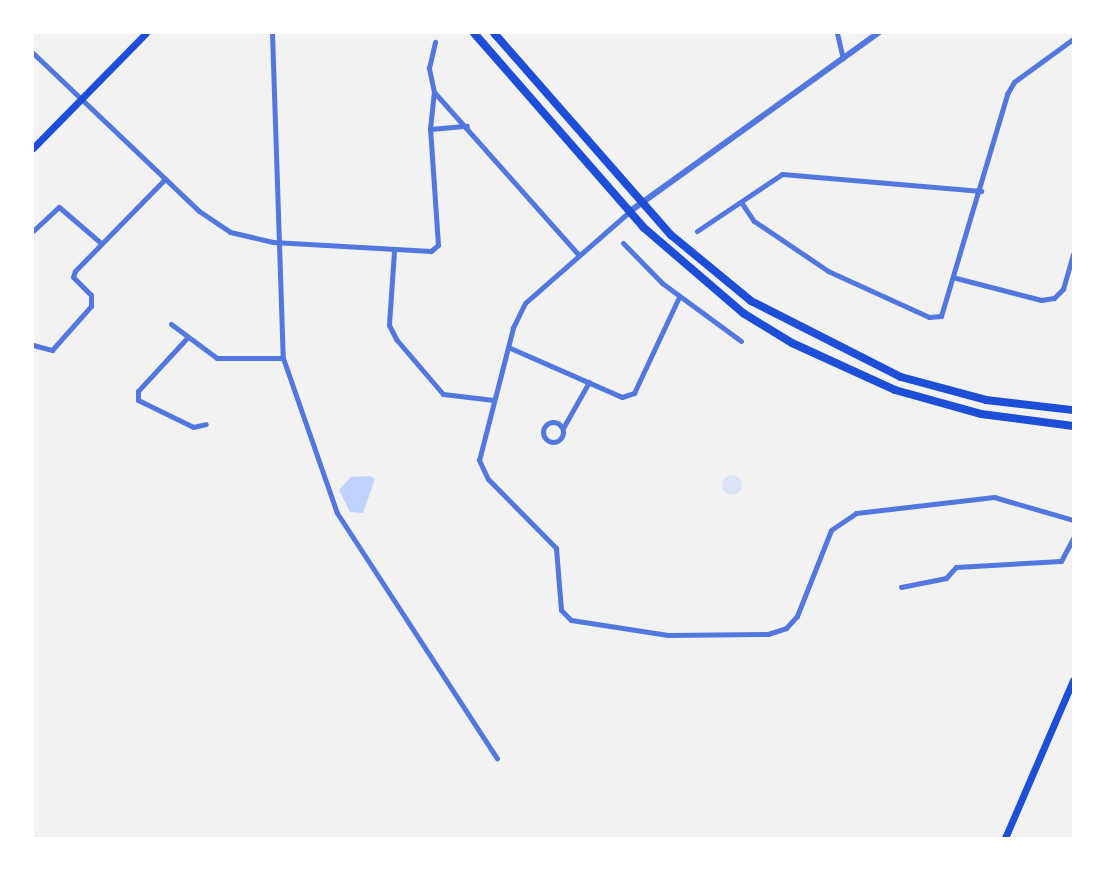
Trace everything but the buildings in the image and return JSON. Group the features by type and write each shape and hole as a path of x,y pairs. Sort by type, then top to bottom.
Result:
{"main road":[{"path":"33,148 147,33"},
{"path":"474,33 629,212 704,284 830,361 895,390 981,414 1073,426"},
{"path":"494,33 641,203 709,269 804,333 901,377 986,400 1073,410"},
{"path":"1005,838 1073,680"}],"street":[{"path":"272,33 283,358 337,513 497,758"},
{"path":"837,33 843,58"},
{"path":"878,33 629,212 578,254 525,303 508,347 480,469 556,548 561,610 571,620 668,635 768,634 786,628 797,616 831,530 856,513 994,497 1073,519"},
{"path":"741,202 754,221 828,271 929,317 941,316 948,308 1007,94 1014,82 1073,39"},
{"path":"34,55 214,224 279,242 394,251 431,251 438,245 430,129 434,92 429,68 435,42"},
{"path":"434,92 467,126 578,254"},
{"path":"430,129 467,126"},
{"path":"697,231 782,174 981,190"},
{"path":"33,345 52,350 91,306 91,295 74,277 101,243 165,179"},
{"path":"33,231 59,207 101,243"},
{"path":"623,243 679,297 741,341"},
{"path":"394,251 389,326 396,339 443,394 494,400"},
{"path":"956,278 1041,300 1053,298 1063,289 1073,253"},
{"path":"508,347 622,397 634,393 679,297"},
{"path":"171,324 186,339"},
{"path":"207,424 193,427 138,400 138,391 186,339 195,338 218,358 230,362 283,358"},
{"path":"562,428 589,382"},
{"path":"901,586 946,578 956,567 1061,561 1073,538"}],"shaded area":[{"path":"732,475 739,478 742,485 739,492 732,495 725,492 722,485 725,478"}],"water":[{"path":"370,476 375,479 363,513 350,512 339,490 351,477"}]}
